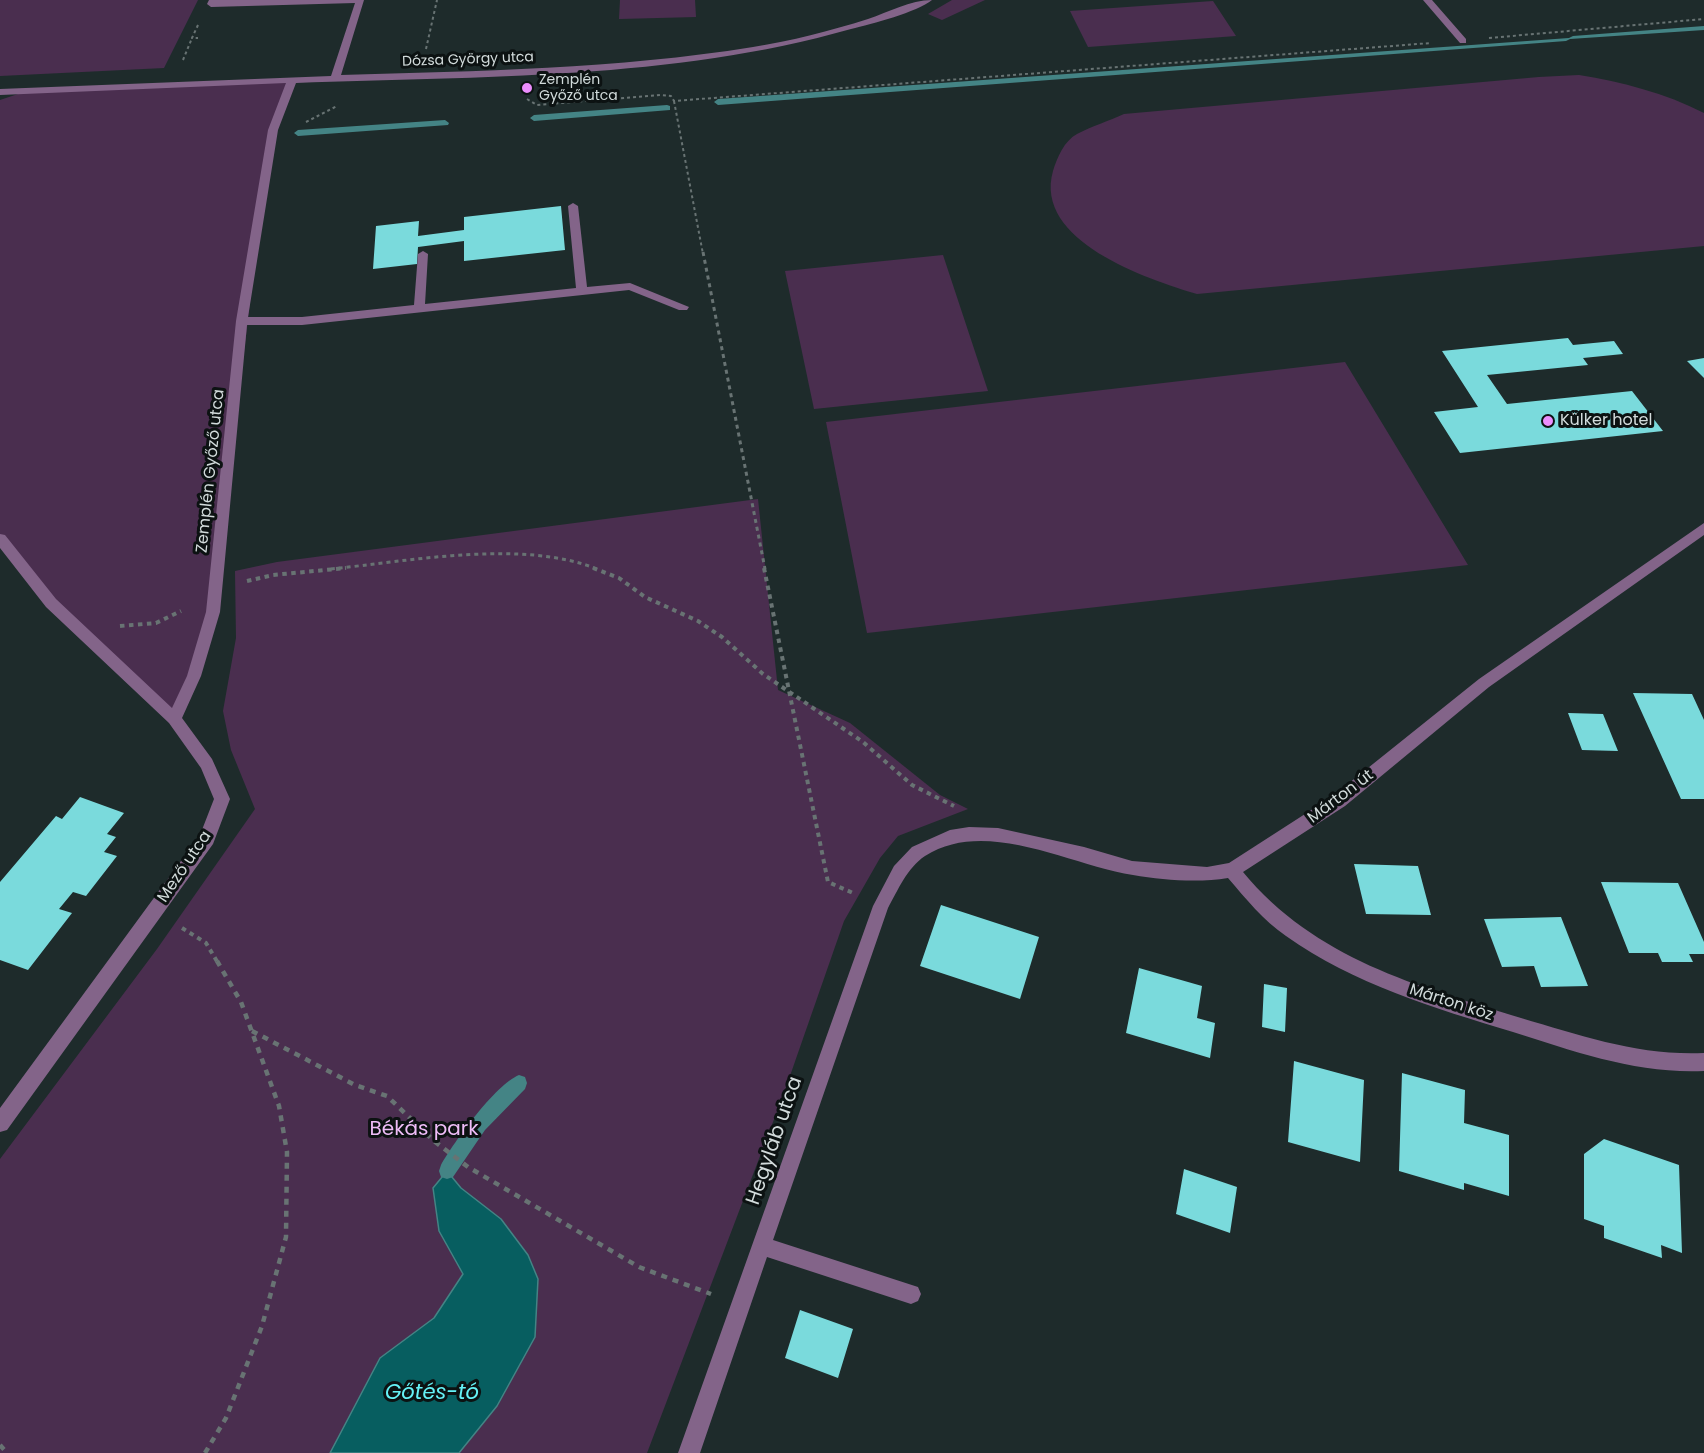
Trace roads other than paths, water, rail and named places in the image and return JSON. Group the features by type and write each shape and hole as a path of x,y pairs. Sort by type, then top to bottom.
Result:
{"street":[{"path":"213,0 211,4 360,0 335,79"},
{"name":"Dózsa György utca","path":"0,92 562,69 735,54 821,37 873,21 928,0"},
{"path":"1427,0 1463,41"},
{"name":"Zemplén Győző utca","path":"174,719 194,676 215,601 243,321 273,130 292,80"},
{"path":"573,206 582,292"},
{"path":"419,309 423,254"},
{"path":"243,321 303,321 630,286 683,307"},
{"name":"Márton út","path":"918,852 950,837 969,834 998,836 1084,854 1132,868 1207,874 1232,870 1339,801 1484,683 1704,528"},
{"name":"Mező utca","path":"0,539 51,603 174,719 207,764 222,799 207,839 0,1123"},
{"name":"Hegyláb utca","path":"689,1453 881,906 900,871 918,852"},
{"name":"Márton köz","path":"1232,870 1261,907 1311,942 1367,974 1450,1004 1616,1055 1664,1064 1704,1062"},
{"path":"762,1246 911,1294"}],"water":[{"name":"Gőtés-tó","path":"447,1171 461,1188 501,1219 528,1255 538,1279 535,1337 497,1406 459,1453 330,1453 380,1358 434,1318 463,1274 439,1231 433,1188"}],"waterway":[{"path":"1573,38 1704,28"},
{"path":"718,102 1566,39"},
{"path":"534,118 667,108"},
{"path":"298,133 445,123"},
{"path":"447,1171 462,1146 519,1083"}],"place":[{"name":"Zemplén Győző utca","path":"527,88"},
{"name":"Külker hotel","path":"1548,421"}],"park label":[{"name":"Békás park","path":"424,1130"}]}
